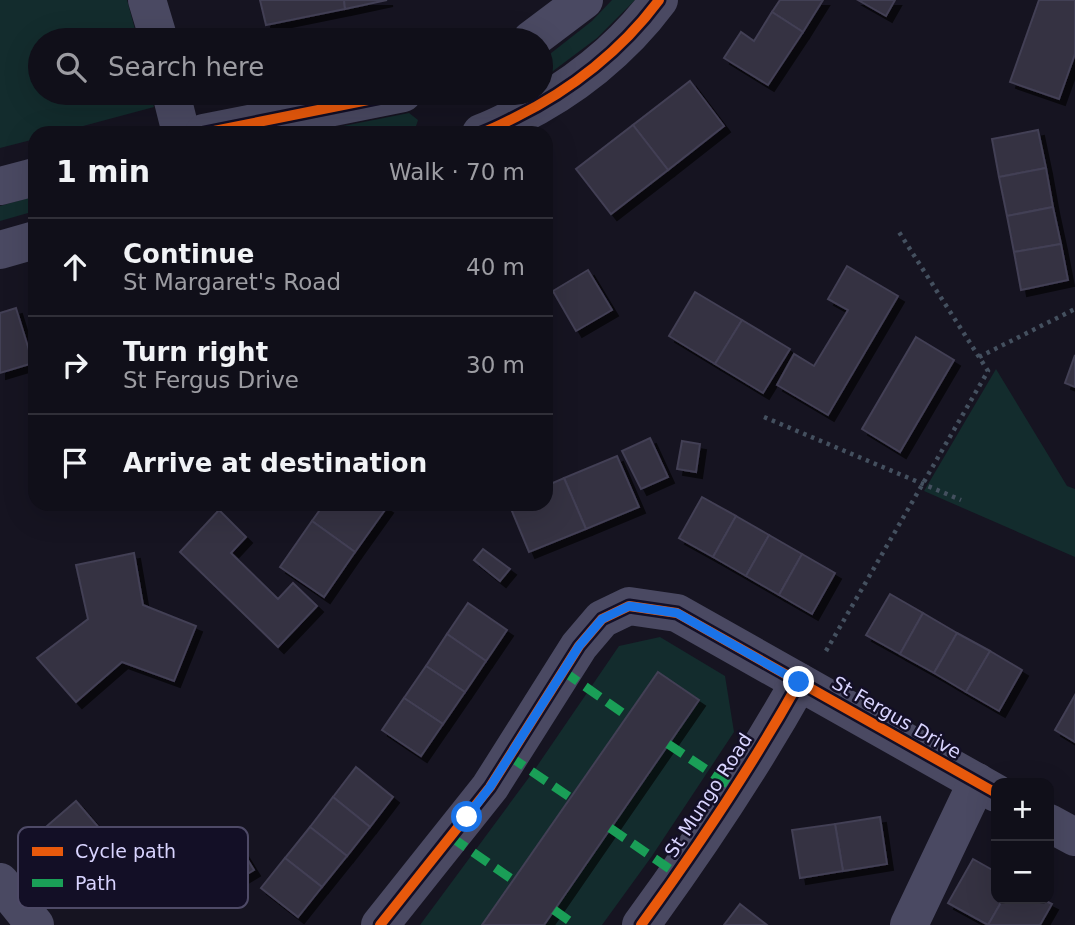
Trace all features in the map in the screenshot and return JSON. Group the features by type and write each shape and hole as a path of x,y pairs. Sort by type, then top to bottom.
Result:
{"street":[{"path":"147,0 155,28"},
{"path":"547,28 584,0"},
{"path":"553,97 594,68 642,22 659,0"},
{"path":"174,105 179,126"},
{"path":"239,126 343,105"},
{"path":"496,126 541,105"},
{"path":"0,186 28,179"},
{"path":"0,250 28,242"},
{"name":"St Fergus Drive","path":"380,925 490,787 579,646 602,619 629,606 677,613 987,788"},
{"name":"St Mungo Road","path":"640,925 677,874 803,683"},
{"path":"909,925 987,788"},
{"path":"1054,825 1075,837"},
{"path":"0,882 18,904"},
{"path":"21,908 35,925"}],"path":[{"path":"803,683 988,371 899,232"},
{"path":"979,357 1075,309"},
{"path":"764,416 961,500"}],"green space":[{"path":"0,0 127,0 135,28 28,28 28,105 154,107 83,126 28,126 28,141 0,148"},
{"path":"612,0 635,0 597,38 553,71 553,52 592,21"},
{"path":"409,113 418,120 416,126 343,126"},
{"path":"28,198 28,213 0,221 0,206"},
{"path":"996,369 1067,486 1075,489 1075,557 924,491"},
{"path":"660,637 725,676 734,732 652,856 602,925 420,925 533,772 619,646"}],"building":[{"path":"260,0 344,0 345,9 266,25"},
{"path":"344,0 387,0 345,9"},
{"path":"780,0 823,0 803,32 772,12"},
{"path":"858,0 895,0 886,16"},
{"path":"1039,0 1075,0 1075,54 1059,99 1010,82"},
{"path":"772,12 803,32 768,85 724,58 741,32 754,41"},
{"path":"690,81 724,126 668,170 633,125"},
{"path":"633,125 668,170 611,214 576,169"},
{"path":"1038,130 1046,168 999,177 992,139"},
{"path":"1046,168 1053,207 1007,216 999,177"},
{"path":"1053,207 1061,244 1014,252 1007,216"},
{"path":"1061,244 1068,280 1021,290 1014,252"},
{"path":"847,266 898,296 828,415 777,385 794,354 814,366 848,310 828,299"},
{"path":"588,270 612,310 576,331 553,291"},
{"path":"695,292 742,320 715,364 669,336"},
{"path":"16,308 28,347 28,365 0,373 0,313"},
{"path":"742,320 790,349 763,393 715,364"},
{"path":"916,337 954,360 900,452 862,429"},
{"path":"1075,355 1075,387 1065,383"},
{"path":"650,438 668,477 641,489 622,451"},
{"path":"682,441 700,444 696,472 677,469"},
{"path":"617,456 639,507 586,529 564,478"},
{"path":"564,478 586,529 529,552 512,511 553,511 553,483"},
{"path":"702,497 736,516 713,557 679,538"},
{"path":"220,511 246,537 231,553 278,599 293,583 317,606 278,647 180,552"},
{"path":"319,511 384,511 355,552 312,521"},
{"path":"736,516 769,535 746,576 713,557"},
{"path":"312,521 355,552 324,597 280,567"},
{"path":"769,535 802,554 779,595 746,576"},
{"path":"483,549 510,569 500,581 474,560"},
{"path":"134,553 143,605 196,626 174,681 122,662 76,702 37,658 88,619 76,565"},
{"path":"802,554 835,573 812,614 779,595"},
{"path":"890,594 923,613 900,654 866,635"},
{"path":"468,603 507,630 486,661 447,634"},
{"path":"923,613 957,633 934,673 900,654"},
{"path":"957,633 990,651 966,692 934,673"},
{"path":"447,634 486,661 465,692 426,666"},
{"path":"990,651 1022,670 999,711 966,692"},
{"path":"426,666 465,692 443,724 404,698"},
{"path":"658,672 699,700 544,925 482,925"},
{"path":"1075,695 1075,742 1055,730"},
{"path":"404,698 443,724 421,756 382,730"},
{"path":"356,767 393,797 370,827 333,797"},
{"path":"333,797 370,827 347,856 310,827"},
{"path":"76,801 98,827 46,827"},
{"path":"880,817 887,864 843,871 835,824"},
{"path":"835,824 843,871 800,878 792,830"},
{"path":"310,827 347,856 322,887 285,858"},
{"path":"285,858 322,887 298,917 261,888"},
{"path":"973,859 991,869 991,904 1000,904 988,925 948,903"},
{"path":"248,860 254,870 248,874"},
{"path":"740,904 767,925 724,925"},
{"path":"1000,904 1052,904 1040,925 988,925"}],"marked path":[{"path":"563,671 627,716"},
{"path":"668,744 734,788"},
{"path":"509,756 571,798"},
{"path":"610,828 677,874"},
{"path":"451,837 513,880"},
{"path":"554,910 575,925"}],"cycle path":[{"path":"553,96 612,52 659,0"},
{"path":"239,126 343,105"},
{"path":"498,126 538,105"},
{"path":"380,925 490,787 579,646 602,619 629,606 677,613 991,790"},
{"path":"641,925 724,806 799,682"}],"route":[{"path":"467,817 490,787 579,646 602,619 629,606 677,613 799,682"}]}
